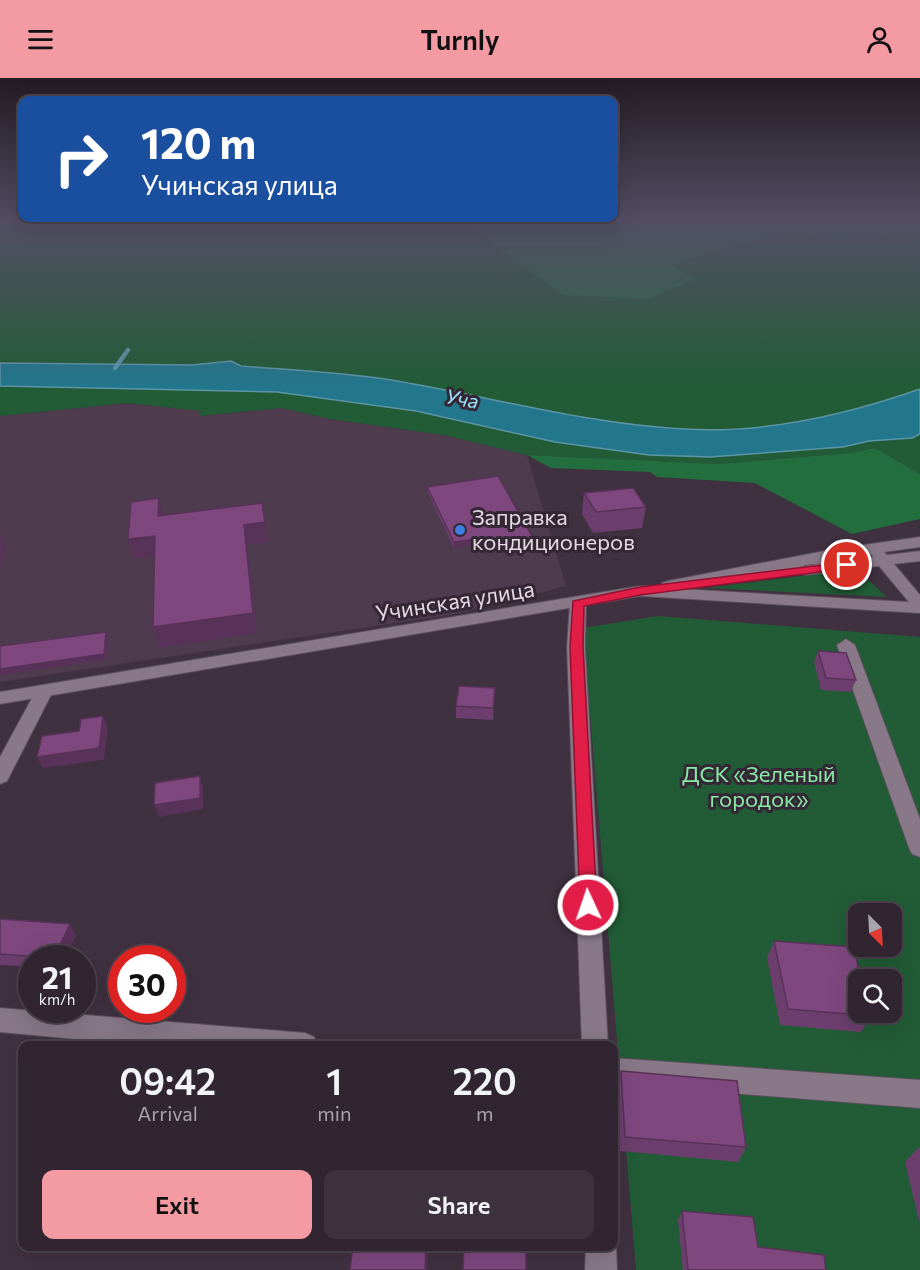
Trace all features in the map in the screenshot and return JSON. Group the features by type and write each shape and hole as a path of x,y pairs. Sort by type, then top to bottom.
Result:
{"street":[{"path":"640,591 880,554 920,542"},
{"path":"880,554 920,556"},
{"path":"880,554 911,596 920,602"},
{"name":"Учинская улица","path":"0,698 640,591 920,608"},
{"path":"578,603 577,659 595,1041"},
{"path":"846,645 920,848"},
{"path":"0,776 44,691"},
{"path":"0,1020 246,1041"},
{"path":"618,1071 920,1094"},
{"path":"600,1251 601,1270"}],"shaded area":[{"path":"127,403 202,411 199,416 282,408 329,419 444,435 527,455 566,586 455,614 0,682 0,416"}],"green space":[{"path":"0,278 539,278 563,295 693,279 691,278 920,278 920,474 875,448 849,453 718,464 527,455 444,435 329,419 282,408 199,416 201,411 127,403 0,416"},
{"path":"539,278 694,279 649,299 563,295"},
{"path":"875,448 920,474 920,519 852,534 755,483 657,477 650,472 551,468 527,455 718,464 849,453"},
{"path":"856,569 887,597 707,588"},
{"name":"ДСК «Зеленый городок»","path":"658,616 920,637 920,1270 636,1270 583,628"}],"water":[{"name":"Уча","path":"231,361 241,366 385,379 571,415 684,429 744,429 804,421 863,407 920,389 920,434 912,438 869,441 843,447 710,457 649,455 555,442 416,411 277,392 0,386 0,363 192,365"}],"building":[{"path":"498,476 534,540 495,546 490,537 454,542 427,487"},
{"path":"633,488 646,507 596,512 584,493"},
{"path":"159,498 158,516 262,503 265,522 244,525 253,613 153,627 155,536 128,539 131,502"},
{"path":"106,632 104,654 0,669 0,646"},
{"path":"818,651 846,653 856,680 826,678"},
{"path":"459,686 495,688 493,708 456,706"},
{"path":"103,716 99,748 37,757 42,736 79,731 81,719"},
{"path":"200,776 200,798 154,805 155,783"},
{"path":"0,919 70,924 60,945 18,945 18,955 0,954"},
{"path":"774,941 848,947 848,957 856,957 859,969 848,969 848,1014 788,1009"},
{"path":"621,1071 737,1081 746,1147 625,1137"},
{"path":"682,1211 753,1217 758,1247 824,1255 826,1270 688,1270"},
{"path":"352,1251 426,1251 425,1270 350,1270"},
{"path":"464,1251 526,1251 526,1270 463,1270"}],"waterway":[{"path":"115,368 128,350"}],"place":[{"name":"Заправка кондиционеров","path":"460,530"}],"route":[{"path":"588,905 576,647 578,603 640,591 847,565"}]}
